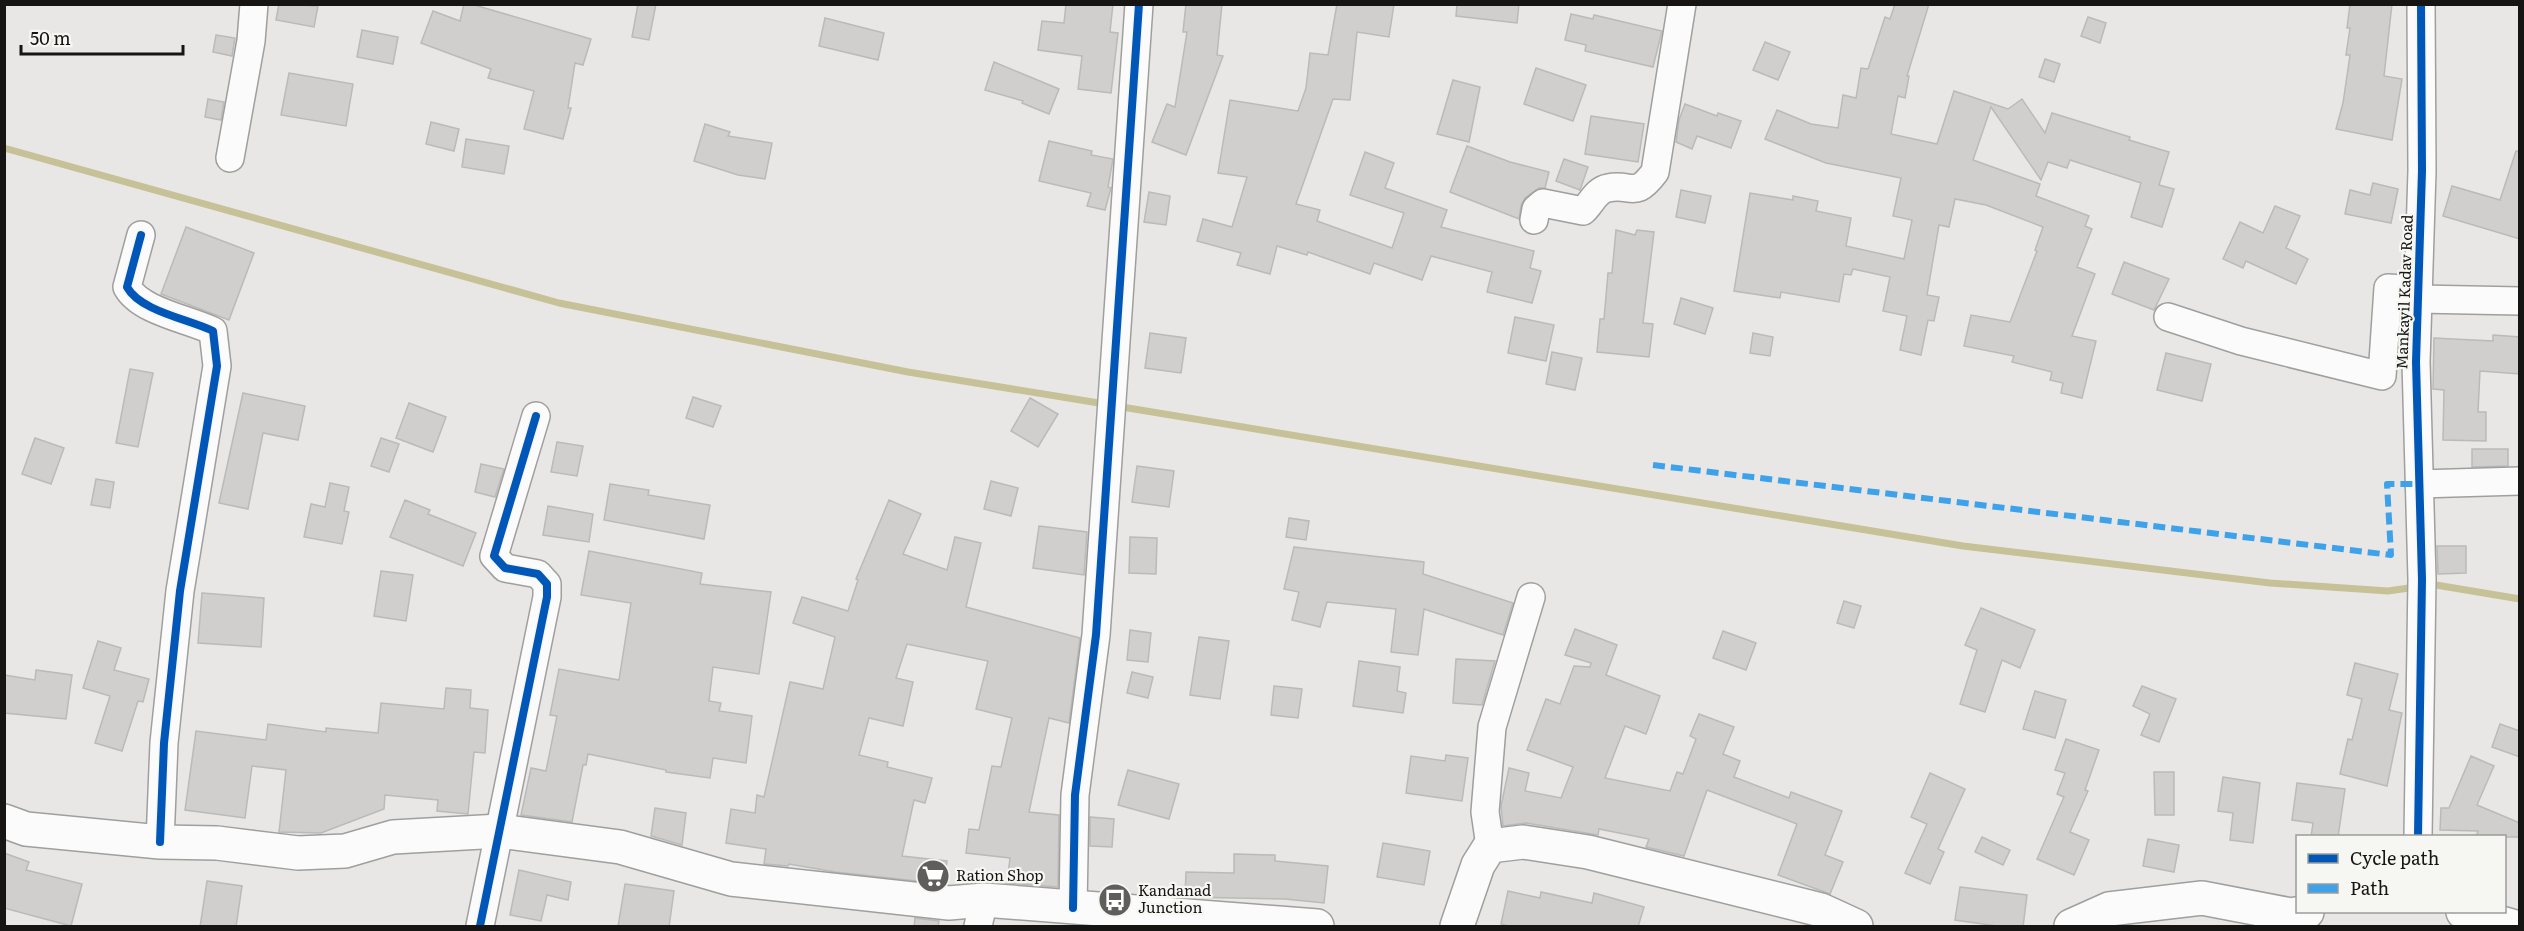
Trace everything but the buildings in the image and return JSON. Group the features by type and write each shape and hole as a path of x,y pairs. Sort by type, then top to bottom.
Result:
{"main road":[{"path":"4,821 26,829 160,842 217,843 298,854 345,850 393,837 500,831 620,847 731,879 949,903 981,913 1072,908 1315,926"},
{"path":"1457,927 1478,865 1490,846 1522,842 1588,852 1821,910 1856,927"},
{"path":"2071,927 2109,909 2202,897 2295,918"},
{"path":"2466,913 2512,927"}],"street":[{"path":"230,158 251,41 254,4"},
{"path":"1072,908 1075,795 1096,636 1139,4"},
{"path":"1534,220 1536,209 1543,203 1551,202 1583,211 1598,193 1608,188 1636,190 1647,183 1655,172 1682,4"},
{"name":"Mankayil Kadav Road","path":"2418,835 2422,591 2416,362 2422,171 2421,4"},
{"path":"141,235 127,287 133,298 145,305 213,331 217,350 217,366 180,591 164,743 160,842"},
{"path":"2168,317 2241,341 2382,376 2388,288 2418,295 2520,301"},
{"path":"480,927 547,597 547,584 538,574 505,568 494,556 536,416"},
{"path":"2419,484 2520,481"},
{"path":"1490,846 1485,812 1492,727 1531,597"}],"waterway":[{"path":"4,148 559,303 908,372 1105,404"},
{"path":"1116,406 1963,546 2270,583 2388,591 2416,587"},
{"path":"2427,586 2436,585 2520,599"}],"marked path":[{"path":"1653,465 2391,555 2387,484 2419,484"}],"cycle path":[{"path":"1073,908 1075,795 1096,635 1139,4"},
{"path":"2418,835 2422,579 2416,362 2422,171 2421,4"},
{"path":"141,235 127,287 133,295 153,308 213,331 217,366 180,591 164,743 160,842"},
{"path":"480,926 547,597 547,584 538,574 505,568 494,556 536,416"}],"place":[{"name":"Ration Shop","path":"933,876"},
{"name":"Kandanad Junction","path":"1115,900"}]}
